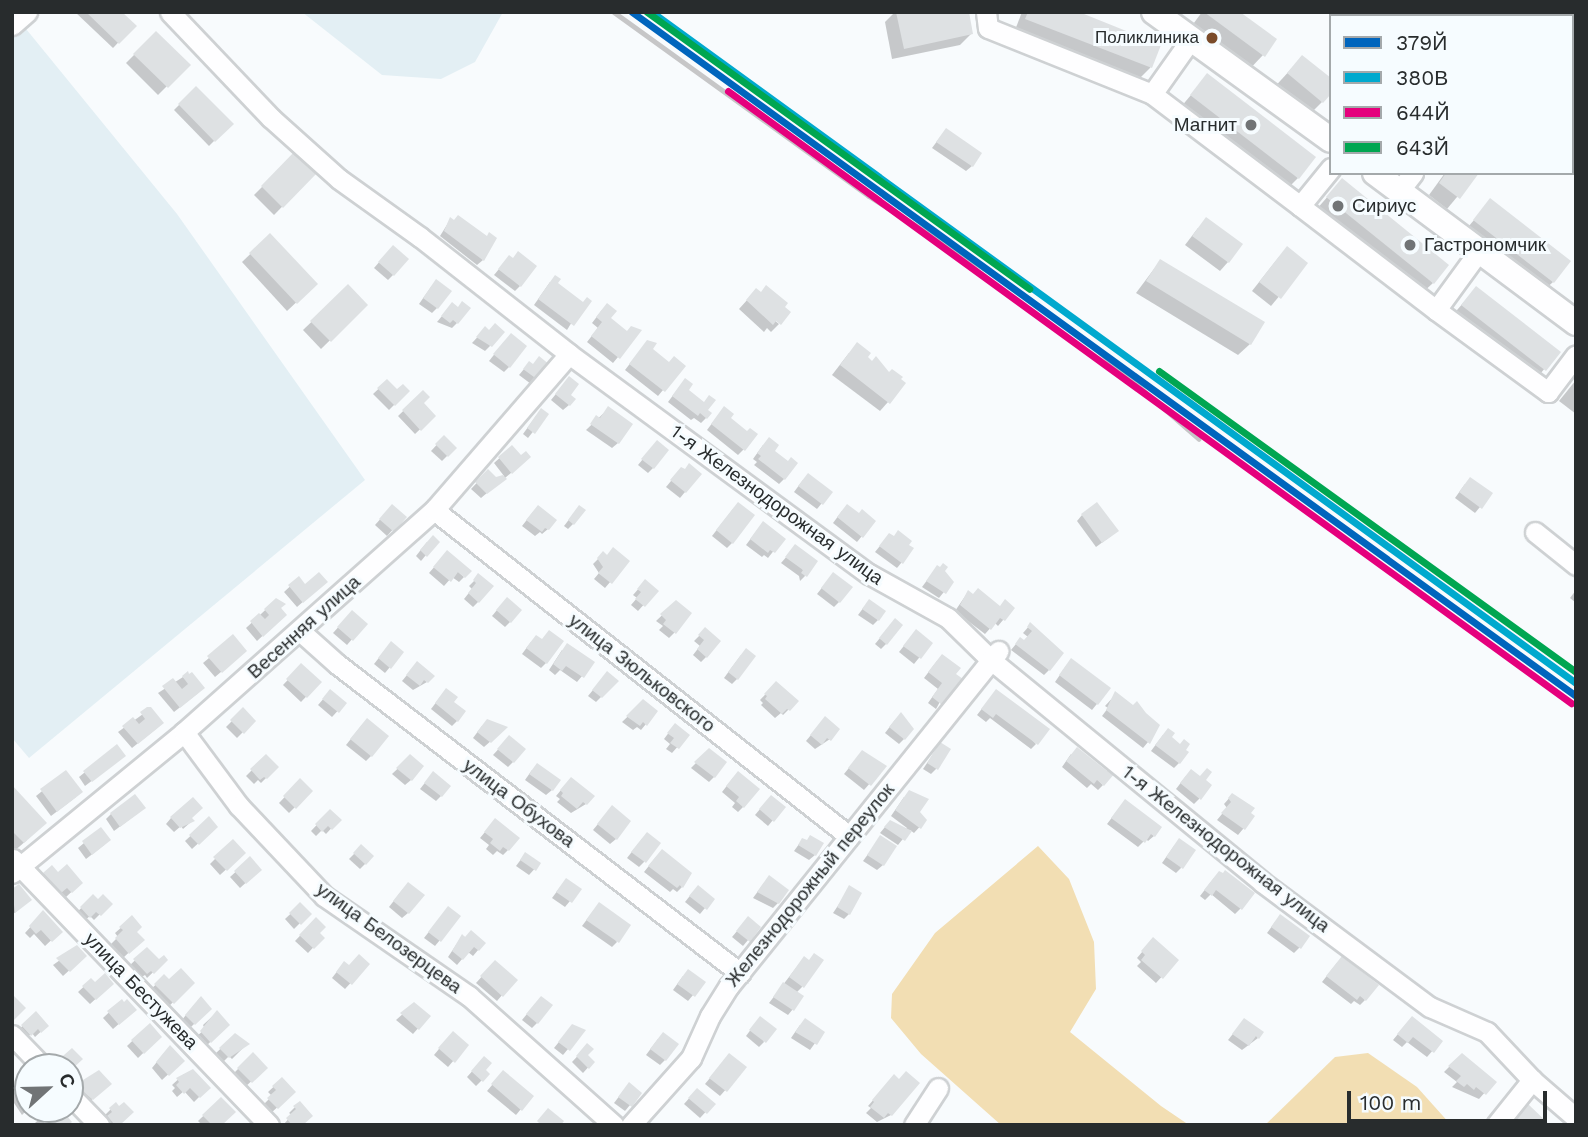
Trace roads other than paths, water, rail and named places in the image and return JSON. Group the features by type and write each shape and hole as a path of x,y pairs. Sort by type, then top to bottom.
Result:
{"main road":[{"path":"1154,12 1329,139"},
{"path":"1382,175 1406,182 1479,251 1576,323"}],"street":[{"path":"12,24 27,12"},
{"name":"1-я Железнодорожная улица","path":"170,12 271,117 339,179 420,237 569,354 869,575 948,618 1262,882 1356,949 1392,981 1430,1007 1487,1032 1532,1080 1576,1118"},
{"path":"986,12 988,28 1152,94 1548,392 1576,355"},
{"path":"1152,94 1191,40"},
{"path":"1300,205 1329,170"},
{"path":"1436,310 1479,251"},
{"name":"Весенняя улица","path":"15,866 184,732 434,510 569,354"},
{"name":"улица Зюльковского","path":"434,510 849,836"},
{"path":"1535,532 1576,565"},
{"name":"улица Обухова","path":"300,631 337,664 740,973"},
{"name":"Железнодорожный переулок","path":"631,1125 691,1058 710,1016 740,973 995,655"},
{"name":"улица Белозерцева","path":"184,732 239,806 324,896 469,996 614,1125"},
{"name":"улица Бестужева","path":"15,866 269,1125"},
{"path":"12,1035 29,1053"},
{"path":"1496,1125 1532,1080"},
{"path":"914,1125 938,1088"},
{"path":"84,1109 99,1125"}],"railway":[{"path":"614,12 869,196 1004,281"},
{"path":"1088,342 1199,439"}],"place":[{"name":"Поликлиника","path":"1212,38"},
{"name":"Магнит","path":"1251,125"},
{"name":"Сириус","path":"1338,206"},
{"name":"Гастрономчик","path":"1410,245"}]}
